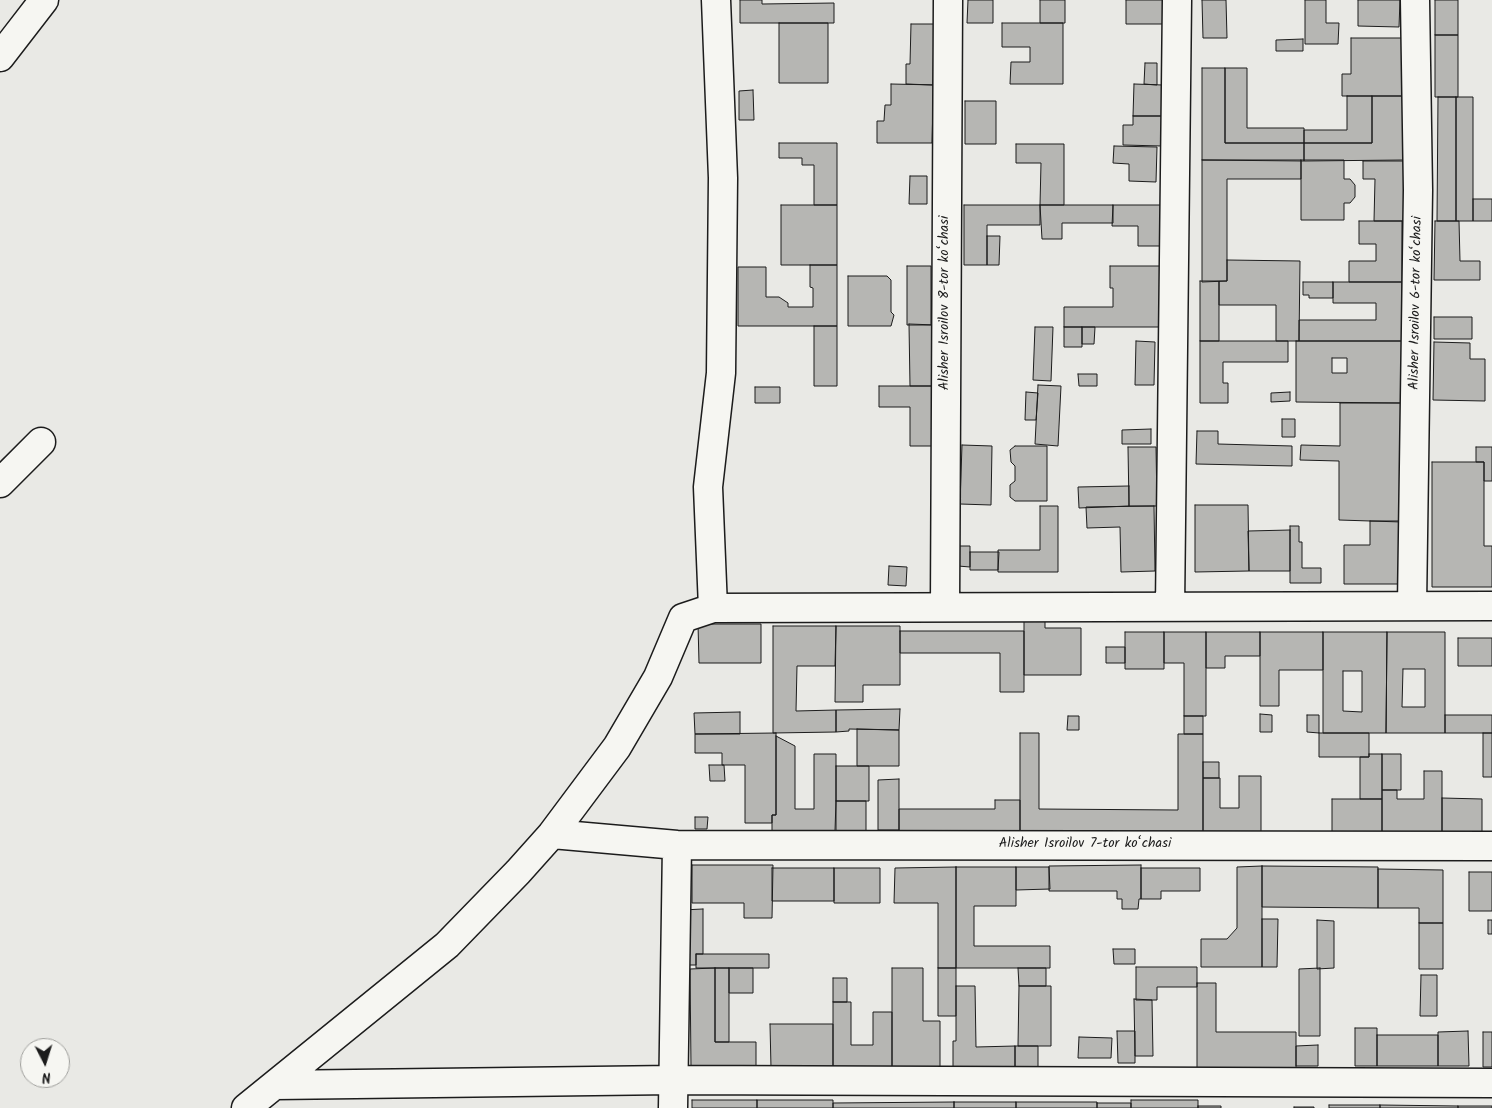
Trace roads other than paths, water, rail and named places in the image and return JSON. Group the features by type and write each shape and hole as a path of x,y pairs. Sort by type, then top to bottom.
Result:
{"street":[{"path":"0,57 44,0"},
{"path":"713,608 708,487 721,374 723,188 716,0"},
{"name":"Alisher Isroilov 8-tor ko‘chasi","path":"945,606 948,0"},
{"path":"1170,607 1177,0"},
{"name":"Alisher Isroilov 6-tor ko‘chasi","path":"1412,605 1418,190 1415,0"},
{"path":"2,476 41,442"},
{"path":"246,1108 447,945 552,834 617,747 658,677 683,618 713,608 1492,606"},
{"name":"Alisher Isroilov 7-tor ko‘chasi","path":"552,834 677,844 1492,846"},
{"path":"673,1108 677,844"},
{"path":"275,1085 673,1080 1492,1083"}]}
